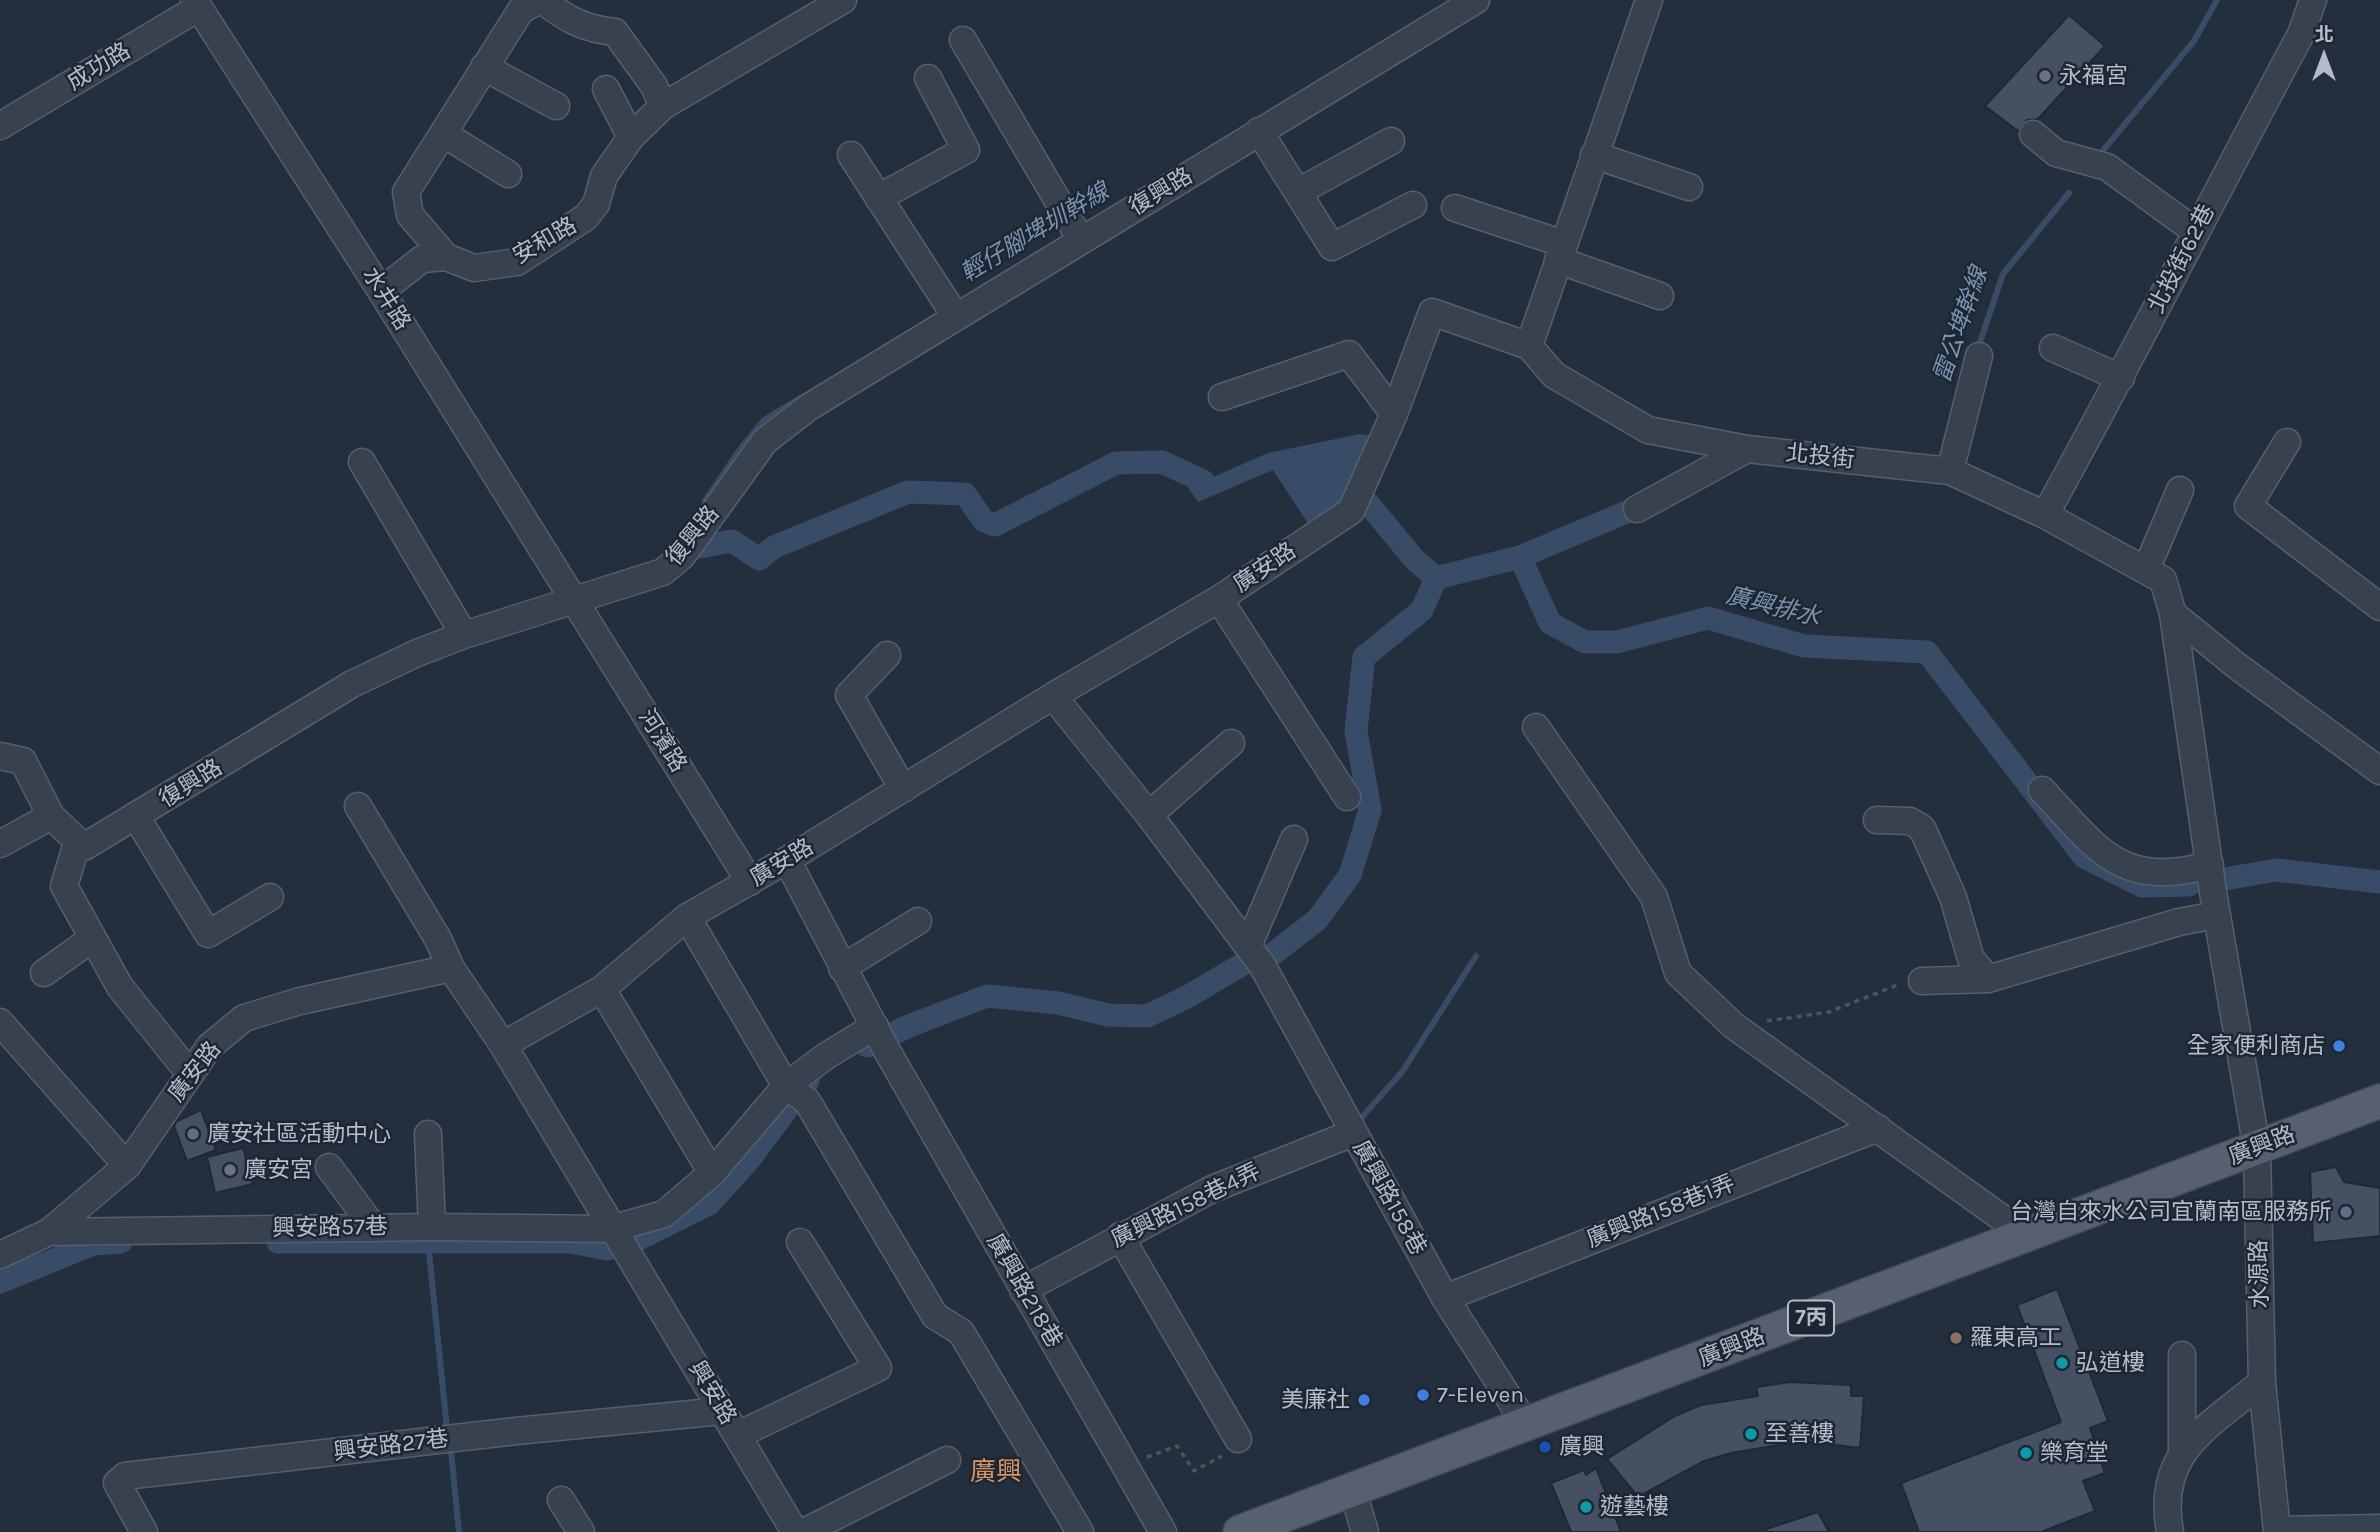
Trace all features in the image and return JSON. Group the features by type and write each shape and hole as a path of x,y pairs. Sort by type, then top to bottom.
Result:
{"main road":[{"name":"廣興路","path":"1240,1532 1527,1426 2380,1101"}],"street":[{"path":"446,257 410,215 406,192 521,10 541,0 570,22 593,30 615,32 654,86 663,106"},
{"name":"安和路","path":"446,257 474,268 517,262 586,217 596,204 604,176 631,137 663,106 843,0"},
{"name":"復興路","path":"77,843 84,847 137,818 352,684 464,635 663,572 682,556 765,441 809,407 1476,0"},
{"path":"1529,346 1648,0"},
{"name":"北投街62巷","path":"2045,515 2121,378 2195,231 2301,34 2313,0"},
{"name":"成功路","path":"0,126 196,4"},
{"name":"水井路","path":"196,4 381,291 573,600"},
{"path":"963,40 1081,240"},
{"path":"484,67 556,106"},
{"path":"878,198 966,150 928,78"},
{"path":"606,89 631,137"},
{"path":"1259,131 1332,247 1413,205"},
{"path":"444,134 508,174"},
{"path":"2033,134 2056,153 2107,167 2195,231"},
{"path":"1298,192 1391,141"},
{"path":"851,155 956,317"},
{"path":"1594,155 1689,187"},
{"path":"1455,208 1660,296"},
{"path":"381,291 422,259 446,257"},
{"name":"廣安路","path":"503,1045 602,989 687,917 788,860 1053,696 1219,599 1351,511 1394,414 1432,312 1529,346"},
{"name":"北投街","path":"1529,346 1554,375 1647,430 1747,449 1950,471 2045,515 2163,580 2173,614 2215,903"},
{"path":"2053,348 2121,378"},
{"path":"1222,397 1349,354 1394,414"},
{"path":"1950,471 1979,356"},
{"path":"2287,442 2248,506 2380,607"},
{"path":"1637,509 1747,449"},
{"path":"362,462 464,635"},
{"path":"2146,570 2180,490"},
{"path":"1219,599 1347,797"},
{"name":"河濱路","path":"573,600 750,882"},
{"path":"2173,614 2237,666 2380,771"},
{"path":"887,655 849,695 903,789"},
{"name":"廣興路158巷","path":"1053,696 1149,815 1256,955 1445,1298 1527,1426"},
{"path":"1536,727 1654,897 1678,974 1734,1026 2027,1236"},
{"path":"1149,815 1231,743"},
{"path":"0,756 23,761 51,816 77,843 64,886 120,987 190,1074"},
{"path":"2042,790 2094,846 2126,868 2155,873 2182,873 2210,865"},
{"path":"358,806 438,939 451,968 503,1045 611,1229"},
{"path":"0,844 51,816"},
{"path":"137,818 208,934 270,897"},
{"path":"1877,820 1910,821 1922,828 1954,897 1971,959 1988,979"},
{"path":"1256,955 1294,839"},
{"name":"廣興路218巷","path":"788,860 842,968 1163,1532"},
{"path":"1922,981 1988,979 2179,922 2215,903"},
{"name":"水源路","path":"2215,903 2257,1149 2262,1382 2277,1531"},
{"path":"687,917 935,1316 961,1332 1080,1532"},
{"path":"842,968 918,920"},
{"path":"44,973 93,938"},
{"name":"廣安路","path":"0,1255 49,1232 127,1166 209,1047 244,1018 300,1001 451,968"},
{"path":"602,989 712,1172"},
{"path":"0,1022 127,1166"},
{"name":"興安路57巷","path":"49,1232 432,1227 611,1229 664,1214 796,1093 826,1056 881,1037"},
{"name":"廣興路158巷1弄","path":"1445,1298 1878,1128"},
{"name":"廣興路158巷4弄","path":"1023,1290 1212,1189 1353,1133"},
{"path":"428,1134 432,1227"},
{"path":"330,1167 374,1228"},
{"name":"興安路","path":"611,1229 629,1254 795,1532"},
{"path":"1120,1236 1238,1439"},
{"path":"738,1435 878,1368 800,1242"},
{"path":"2170,1532 2165,1504 2182,1451 2182,1355"},
{"path":"2182,1451 2262,1382"},
{"name":"興安路27巷","path":"144,1532 117,1483 125,1476 516,1431 722,1411"},
{"path":"804,1532 947,1460"},
{"path":"1353,1491 1364,1532"},
{"path":"561,1500 581,1532"},
{"path":"2277,1531 2380,1528"}],"path":[{"path":"1734,1026 1829,1012 1897,984 1922,981"},
{"path":"1126,1465 1177,1447 1194,1471 1218,1461 1238,1439"}],"water":[{"path":"1360,434 1375,436 1337,507 1309,525 1273,470 1198,502 1167,457 1213,477 1268,453"}],"building":[{"name":"永福宮","path":"2069,15 2105,46 2038,119 2027,120 2018,131 1985,106"},
{"name":"廣安社區活動中心","path":"201,1110 216,1150 187,1161 174,1126 177,1121"},
{"name":"廣安宮","path":"243,1148 253,1184 215,1193 207,1157"},
{"name":"台灣自來水公司宜蘭南區服務所","path":"2336,1167 2344,1182 2380,1188 2380,1236 2313,1243 2310,1172"},
{"name":"樂育堂","path":"2057,1289 2108,1421 2090,1428 2105,1473 2083,1481 2095,1511 2041,1532 1919,1532 1901,1483 2061,1422 2017,1305"},
{"name":"至善樓","path":"1790,1382 1851,1385 1851,1396 1864,1396 1860,1448 1804,1441 1731,1453 1704,1461 1638,1497 1607,1459 1675,1416 1701,1405 1758,1396 1756,1387"},
{"name":"遊藝樓","path":"1596,1468 1621,1532 1571,1532 1551,1483 1584,1470 1586,1475"},
{"path":"1818,1512 1829,1532 1767,1532 1766,1529"}],"waterway":[{"path":"2100,154 2194,41 2217,0"},
{"name":"雷公埤幹線","path":"1977,351 2003,274 2069,193"},
{"name":"輕仔腳埤圳幹線","path":"705,501 741,448 764,420 800,398"},
{"path":"700,547 732,541 759,559 774,547 908,492 965,494 984,521 995,525 1116,463 1162,462 1203,481"},
{"name":"廣興排水","path":"1367,502 1414,559 1436,578"},
{"name":"雷公埤幹線","path":"1520,557 1636,508"},
{"name":"廣興排水","path":"1436,578 1520,557 1550,623 1585,642 1617,642 1708,618 1804,646 1927,652 2084,857 2142,886 2189,885"},
{"path":"867,1046 909,1026 987,996 1058,1003 1108,1015 1147,1016 1187,997 1248,961 1270,956 1317,920 1350,875 1370,810 1356,731 1364,657 1422,610 1436,578"},
{"name":"廣興排水","path":"2225,879 2276,870 2380,882"},
{"path":"1362,1117 1402,1072 1476,956"},
{"path":"278,1242 571,1242 607,1249 637,1240 709,1204 749,1160 808,1081"},
{"path":"0,1282 93,1244 121,1242"},
{"path":"428,1242 447,1429"},
{"path":"451,1451 459,1532"}],"place":[{"name":"永福宮","path":"2045,76"},
{"name":"全家便利商店","path":"2339,1046"},
{"name":"廣安社區活動中心","path":"193,1134"},
{"name":"廣安宮","path":"230,1170"},
{"name":"台灣自來水公司宜蘭南區服務所","path":"2346,1212"},
{"name":"羅東高工","path":"1956,1338"},
{"name":"弘道樓","path":"2062,1363"},
{"name":"7-Eleven","path":"1423,1395"},
{"name":"美廉社","path":"1364,1400"},
{"name":"至善樓","path":"1751,1434"},
{"name":"廣興","path":"1545,1447"},
{"name":"樂育堂","path":"2026,1453"},
{"name":"遊藝樓","path":"1586,1507"}],"district":[{"name":"廣興","path":"996,1473"}]}
